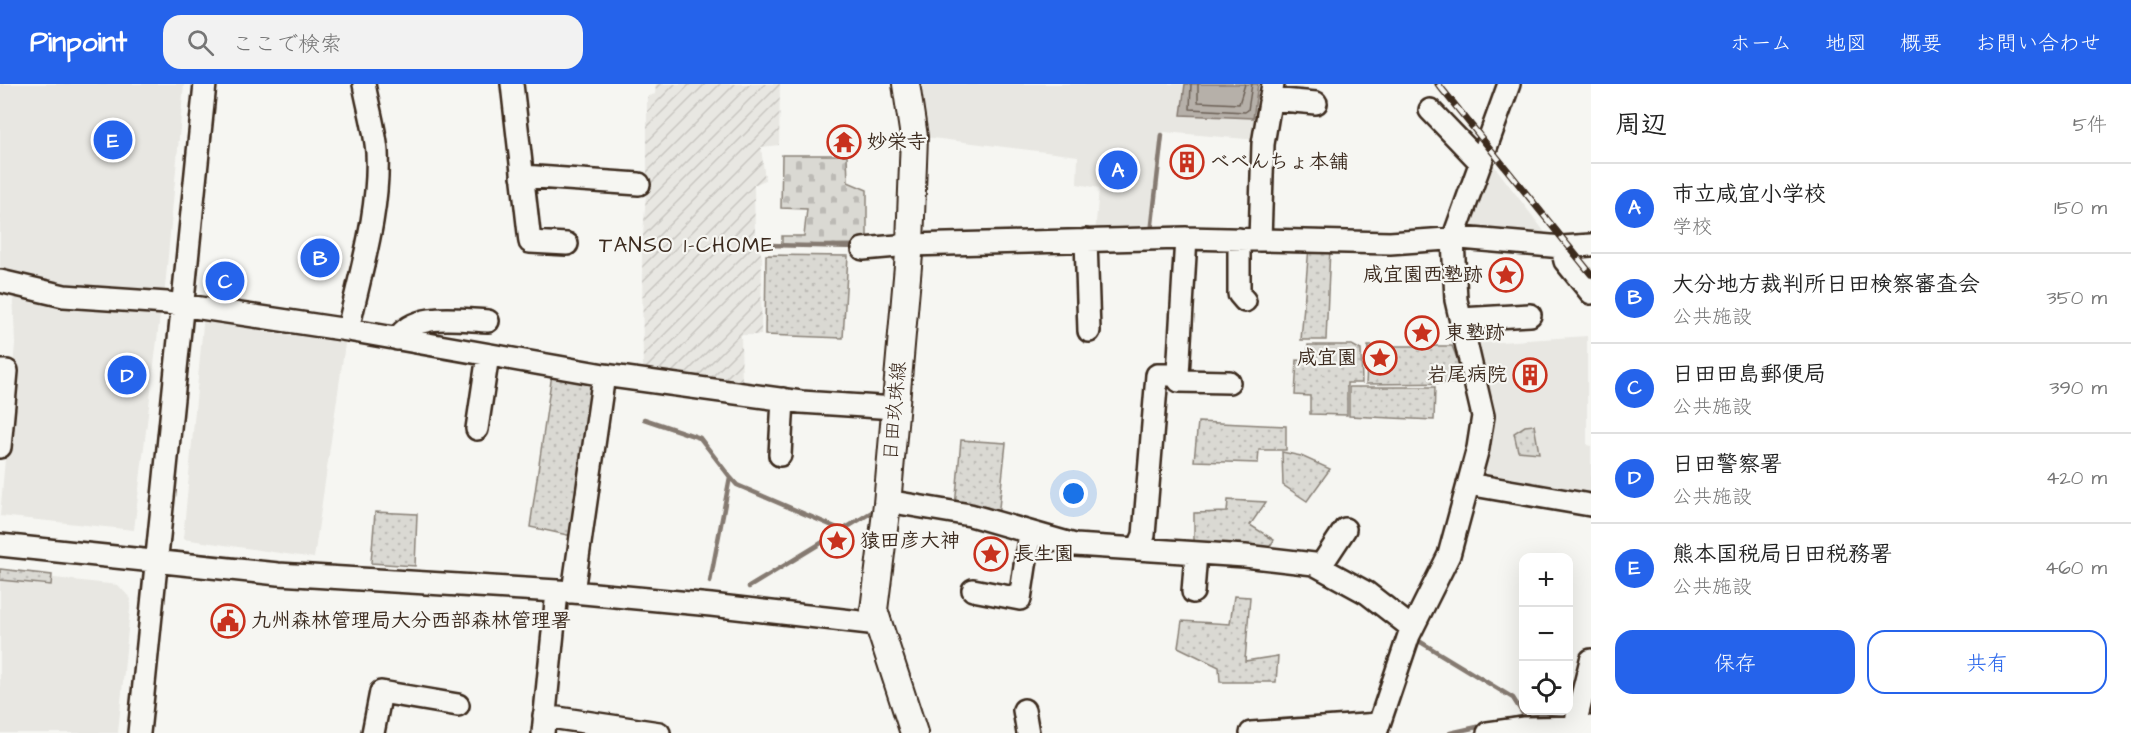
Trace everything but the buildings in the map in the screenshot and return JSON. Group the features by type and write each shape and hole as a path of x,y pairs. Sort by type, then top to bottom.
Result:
{"main road":[{"name":"日田玖珠線","path":"906,84 914,137 909,245 887,501 874,610 914,733"}],"street":[{"path":"139,733 205,84"},
{"path":"348,330 372,214 376,174 376,143 363,84"},
{"path":"512,84 530,242 567,244"},
{"path":"1251,733 1378,729 1412,628 1449,555 1484,416 1456,300 1453,239 1509,84"},
{"path":"1260,240 1263,144 1272,91 1316,103"},
{"path":"1430,110 1481,163"},
{"path":"522,177 639,184"},
{"path":"863,249 909,245 1186,238 1390,243 1461,238 1562,247 1591,245"},
{"path":"1186,238 1179,381 1229,382"},
{"path":"1239,239 1239,294 1245,301"},
{"path":"1086,240 1089,331"},
{"path":"1562,247 1565,261 1591,292"},
{"path":"0,281 64,296 182,305 348,330 604,375 783,399 895,408"},
{"path":"1461,319 1530,315"},
{"path":"397,339 406,328 430,321 488,321"},
{"path":"477,429 488,355"},
{"path":"0,371 7,371 0,447"},
{"path":"604,375 544,724 659,733"},
{"path":"1138,549 1144,535 1157,375 1178,375"},
{"path":"780,455 783,399"},
{"path":"1468,484 1590,505"},
{"path":"887,501 970,515 1075,545 1314,564 1367,593 1412,628"},
{"path":"1320,567 1345,529"},
{"path":"973,590 1020,599 1030,533"},
{"path":"0,545 156,563 565,592 711,605 878,624"},
{"path":"1193,592 1196,553"},
{"path":"1488,733 1579,723 1591,660"},
{"path":"373,733 381,692 458,705"},
{"path":"1024,710 1028,733"}],"shaded area":[{"path":"0,84 184,84 164,299 0,279"},
{"path":"656,84 780,84 779,145 761,147 765,180 754,185 755,236 762,257 761,335 741,335 742,389 643,376 642,249 647,180 647,97 655,94"},
{"path":"916,84 1267,84 1258,140 1164,132 1154,188 1151,233 1095,234 1099,188 1077,184 1078,156 924,137"},
{"path":"1492,163 1553,243 1464,235"},
{"path":"13,290 161,307 134,530 0,516 15,344"},
{"path":"204,314 346,337 314,558 183,539"},
{"path":"1587,336 1587,445 1591,446 1591,501 1472,481 1486,411 1471,344"},
{"path":"0,572 118,585 131,599 118,733 0,733"}],"green space":[{"path":"782,155 847,155 848,182 867,190 867,244 782,245 782,236 804,236 807,209 781,208"},
{"path":"1309,247 1330,248 1326,340 1301,340"},
{"path":"766,255 848,256 843,338 765,335"},
{"path":"1308,345 1352,345 1361,350 1362,383 1347,383 1347,415 1310,414 1310,396 1295,395 1297,360 1308,361"},
{"path":"1368,346 1452,346 1467,383 1366,384"},
{"path":"552,374 598,380 577,537 530,527"},
{"path":"1349,387 1435,387 1434,420 1349,416"},
{"path":"1198,422 1286,426 1286,450 1259,450 1258,463 1194,461"},
{"path":"1534,425 1539,453 1518,451 1514,433 1525,426"},
{"path":"961,440 1006,443 998,517 955,507"},
{"path":"1282,452 1301,456 1330,469 1307,501 1283,485"},
{"path":"1228,500 1266,502 1250,525 1274,540 1267,551 1194,545 1194,513 1227,512"},
{"path":"375,512 417,514 415,566 371,563"},
{"path":"0,569 52,575 51,585 0,580"},
{"path":"1234,596 1250,597 1245,661 1278,656 1276,682 1220,682 1219,667 1178,647 1182,621 1230,624"}],"water":[{"path":"1185,84 1258,84 1253,118 1181,115"}],"waterway":[{"path":"1151,233 1162,135"},
{"path":"768,245 859,247"},
{"path":"644,419 700,438 730,477 710,582"},
{"path":"730,477 737,485 842,530"},
{"path":"749,587 877,509"},
{"path":"1414,638 1513,698 1525,717"},
{"path":"1512,719 1537,715"},
{"path":"1450,733 1486,725"}],"railway":[{"path":"1438,84 1591,274"}],"place":[{"name":"熊本国税局日田税務署","path":"113,140"},
{"name":"妙栄寺","path":"844,142"},
{"name":"べべんちょ本舗","path":"1187,162"},
{"name":"市立咸宜小学校","path":"1118,170"},
{"name":"大分地方裁判所日田検察審査会","path":"320,258"},
{"name":"咸宜園西塾跡","path":"1506,275"},
{"name":"日田田島郵便局","path":"225,281"},
{"name":"東塾跡","path":"1422,333"},
{"name":"咸宜園","path":"1380,358"},
{"name":"日田警察署","path":"127,375"},
{"name":"岩尾病院","path":"1530,375"},
{"name":"猿田彦大神","path":"837,541"},
{"name":"長生園","path":"991,554"},
{"name":"九州森林管理局大分西部森林管理署","path":"228,621"}],"district":[{"name":"TANSO 1-CHOME","path":"687,245"}]}
